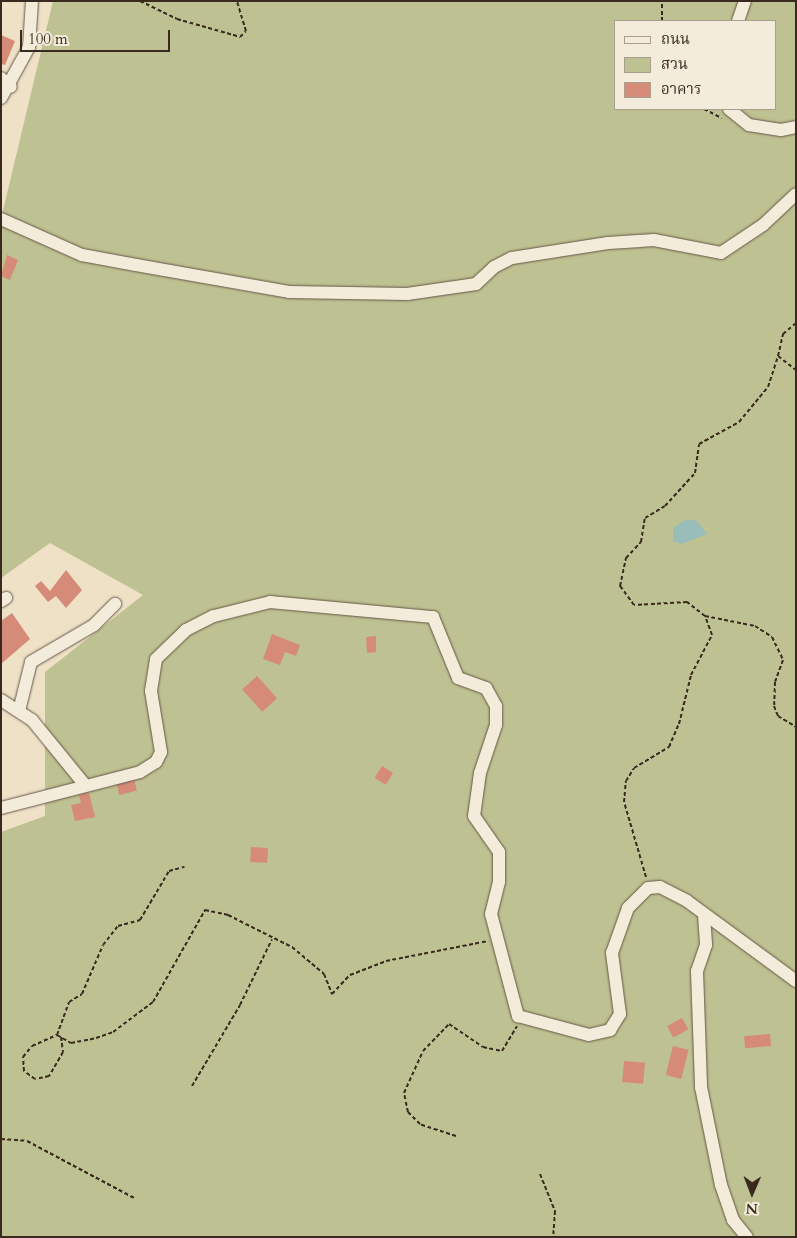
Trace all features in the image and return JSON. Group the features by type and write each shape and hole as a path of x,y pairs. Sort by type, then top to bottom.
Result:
{"street":[{"path":"1,98 11,87 29,47 32,1"},
{"path":"738,20 745,1"},
{"path":"1,78 11,87"},
{"path":"730,112 749,125 780,130 796,127"},
{"path":"1,219 82,255 136,265 289,292 407,294 476,284 494,267 512,258 608,243 654,240 690,250 721,253 763,225 796,194"},
{"path":"1,808 140,772 156,762 161,752 151,691 156,660 186,630 207,620 270,602 433,617 458,678 486,688 496,706 496,725 480,773 474,816 500,852 499,882 491,914 496,940 518,1016 589,1035 610,1030 620,1014 612,953 628,908 648,888 660,888 704,916 796,981"},
{"path":"19,711 31,662 94,626 115,604"},
{"path":"1,700 19,711 85,785"},
{"path":"704,916 706,945 697,971 701,1087 721,1185 734,1220 747,1237"}],"path":[{"path":"140,1 177,19 240,37 246,31 237,1"},
{"path":"662,1 662,20"},
{"path":"706,110 719,118 730,112"},
{"path":"796,324 783,334 768,387 739,422 699,444 696,473 665,506 645,518 641,542 626,558 620,586 634,605 687,602 705,616 755,626 772,638 783,660 774,682 774,706 778,716 796,727"},
{"path":"778,356 796,370"},
{"path":"648,888 624,802 626,781 634,768 669,747 680,724 691,675 712,635 705,616"},
{"path":"184,867 169,870 140,920 118,926 103,944 82,994 69,1002 59,1036 63,1052 49,1076 35,1079 24,1071 23,1057 32,1046 59,1036 82,1043 105,1035 153,1002 205,910 228,915 311,960 332,994 350,975 386,961 496,940"},
{"path":"192,1086 240,1005 272,939"},
{"path":"456,1136 420,1124 408,1112 404,1092 411,1073 423,1051 449,1024 484,1047 502,1050 517,1030 518,1016"},
{"path":"1,1139 27,1141 136,1199"},
{"path":"540,1174 555,1211 553,1237"}],"green space":[{"path":"53,1 796,1 796,1237 1,1237 1,832 45,816 45,672 143,595 50,543 1,578 1,219"}],"water":[{"path":"687,519 697,521 707,534 681,544 673,541 673,528"}],"building":[{"path":"1,35 15,41 5,65 1,64"},
{"path":"7,255 18,260 10,280 1,276"},
{"path":"66,570 82,590 66,608 56,596 48,602 35,586 41,581 50,591"},
{"path":"12,613 30,639 1,664 1,621"},
{"path":"272,634 300,645 296,656 285,652 280,665 263,659"},
{"path":"376,636 376,652 367,653 366,637"},
{"path":"257,676 277,698 262,712 242,689"},
{"path":"382,766 393,773 386,785 375,778"},
{"path":"133,775 137,791 119,795 116,779"},
{"path":"89,793 95,817 75,821 71,805 81,803 79,795"},
{"path":"251,847 268,848 267,863 250,862"},
{"path":"682,1018 688,1029 673,1038 667,1026"},
{"path":"770,1034 771,1046 745,1048 744,1036"},
{"path":"673,1046 689,1050 681,1079 666,1075"},
{"path":"624,1061 645,1063 643,1084 622,1082"}]}
